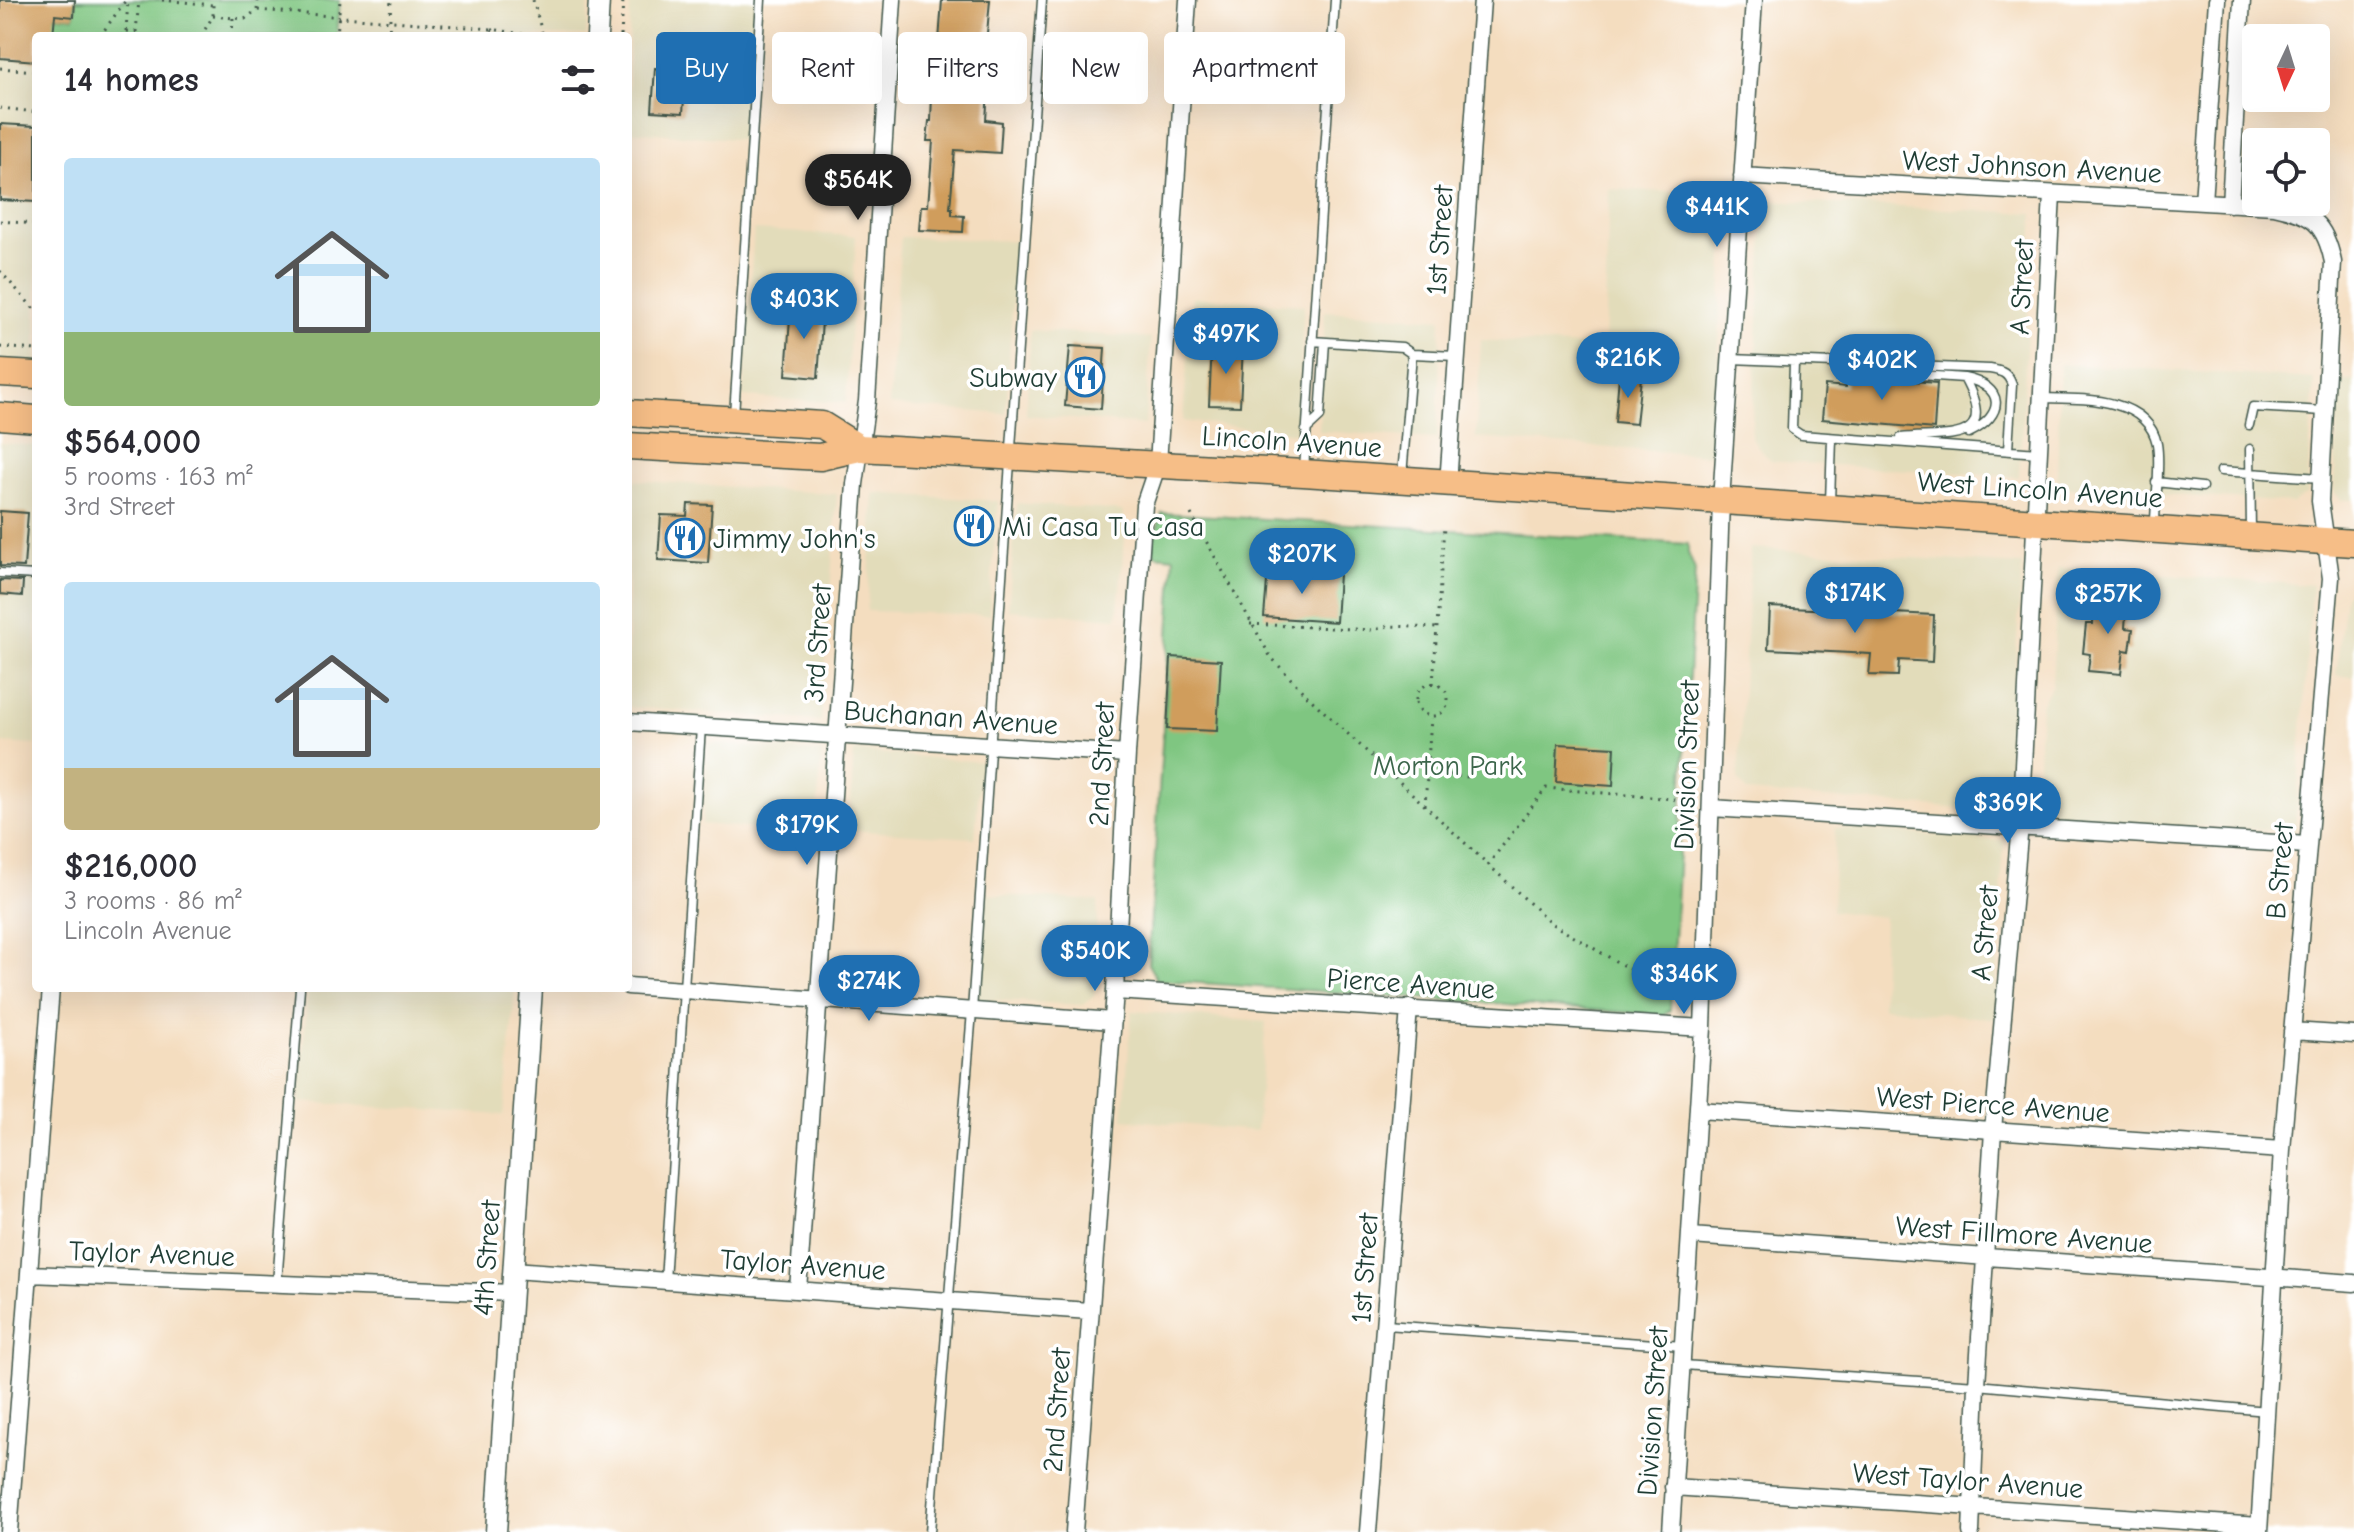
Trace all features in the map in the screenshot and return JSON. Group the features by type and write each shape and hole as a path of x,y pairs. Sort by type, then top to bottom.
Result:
{"main road":[{"path":"0,373 32,375"},
{"name":"Lincoln Avenue","path":"632,413 822,425 859,448"},
{"path":"0,416 32,419"},
{"name":"Lincoln Avenue","path":"632,446 820,457 859,448 1721,501"},
{"name":"West Lincoln Avenue","path":"1721,501 2354,543"}],"street":[{"path":"597,32 599,0"},
{"name":"3rd Street","path":"798,1290 836,735 859,448 867,401 893,0"},
{"name":"2nd Street","path":"1074,1532 1113,1021 1144,505 1158,464 1188,0"},
{"name":"1st Street","path":"1448,484 1482,0"},
{"name":"Division Street","path":"1671,1532 1703,1028 1721,501 1754,0"},
{"path":"2203,202 2217,0"},
{"path":"2230,204 2242,0"},
{"name":"West Johnson Avenue","path":"1742,176 2274,206 2300,211 2315,220"},
{"name":"A Street","path":"1971,1532 1993,1130 2020,825 2052,194"},
{"name":"B Street","path":"2259,1529 2282,1150 2331,578 2320,501 2333,262 2328,239 2315,220"},
{"name":"Buchanan Avenue","path":"632,722 1127,754"},
{"path":"1711,808 2307,845"},
{"path":"632,986 1113,1021"},
{"name":"Pierce Avenue","path":"1115,991 1703,1028"},
{"path":"9,1532 51,992"},
{"name":"4th Street","path":"496,1532 532,992"},
{"name":"1st Street","path":"1368,1532 1409,1008"},
{"path":"2292,1031 2354,1035"},
{"name":"West Pierce Avenue","path":"1699,1110 2282,1150"},
{"name":"West Fillmore Avenue","path":"1691,1236 2354,1283"},
{"name":"Taylor Avenue","path":"513,1270 1089,1311"},
{"name":"Taylor Avenue","path":"29,1274 512,1293"},
{"name":"West Taylor Avenue","path":"1673,1487 1972,1505 2259,1529"}],"lane":[{"path":"733,420 761,0"},
{"path":"930,1532 972,1011 1042,0"},
{"path":"1303,473 1335,0"},
{"path":"1312,341 1402,347 1412,354 1456,356"},
{"path":"1306,430 1320,417 1325,342"},
{"path":"1402,480 1412,354"},
{"path":"1730,359 2003,371 2012,385 2008,450"},
{"path":"1828,361 1850,370 1964,378 1977,381 1993,391 1997,401 1994,414 1983,425 1965,434 1912,437 1894,442"},
{"path":"1794,363 1792,429 1801,435 2038,453"},
{"path":"1964,378 1975,419 1965,434"},
{"path":"2041,398 2095,399 2123,407 2151,426 2157,445 2155,529"},
{"path":"2249,425 2253,407 2325,411"},
{"path":"1830,508 1832,438"},
{"path":"2250,449 2251,536"},
{"path":"2221,471 2322,478"},
{"path":"2156,482 2202,487"},
{"path":"0,573 32,575"},
{"path":"665,1281 701,727"},
{"path":"277,1283 300,992"},
{"path":"1386,1325 1683,1346"},
{"path":"1683,1365 1977,1385 2267,1411"}],"path":[{"path":"127,0 126,31 130,32"},
{"path":"103,32 127,0"},
{"path":"139,0 139,32"},
{"path":"162,0 213,3 213,16 203,32"},
{"path":"257,10 258,0"},
{"path":"389,32 391,0"},
{"path":"533,0 542,32"},
{"path":"621,32 623,0"},
{"path":"337,32 339,1"},
{"path":"213,16 245,19 257,10 510,32"},
{"path":"232,32 233,18"},
{"path":"0,68 32,71"},
{"path":"0,108 32,112"},
{"path":"0,221 32,224"},
{"path":"0,271 32,307"},
{"path":"0,347 32,350"},
{"path":"1191,514 1270,656 1304,693 1552,924 1672,994"},
{"path":"1433,684 1444,527"},
{"path":"1250,624 1373,630 1388,626 1438,628"},
{"path":"1433,684 1443,689 1447,704 1441,713 1431,716 1421,713 1415,699 1419,690 1433,684"},
{"path":"1425,806 1431,716"},
{"path":"1426,772 1468,777"},
{"path":"1488,865 1546,788 1685,800"}],"shaded area":[{"path":"0,0 589,0 586,32 32,32 32,365 0,362"},
{"path":"630,0 755,0 753,32 656,32 656,104 750,104 748,140 632,131 632,32 630,32"},
{"path":"1609,189 1726,195 1714,442 1708,455 1476,438 1481,340 1604,347"},
{"path":"1765,201 2034,213 2019,477 1770,461 1751,438"},
{"path":"754,230 856,236 846,403 743,397"},
{"path":"901,237 1016,241 1006,414 889,405"},
{"path":"1192,297 1304,305 1296,433 1183,421"},
{"path":"1325,311 1441,319 1437,439 1319,431"},
{"path":"1030,330 1151,338 1145,425 1026,415"},
{"path":"2060,364 2314,379 2307,493 2293,503 2066,488 2057,478"},
{"path":"2339,381 2354,381 2354,500 2341,500 2334,492"},
{"path":"0,443 32,446 32,745 0,743"},
{"path":"632,480 837,494 821,721 632,707"},
{"path":"874,493 998,501 989,615 867,611"},
{"path":"1017,503 1122,511 1126,527 1117,618 1008,610"},
{"path":"1751,548 2022,565 2005,812 1747,792 1738,779"},
{"path":"2058,568 2312,585 2295,831 2035,818 2041,705 2052,685"},
{"path":"2354,588 2354,677 2336,675 2345,595"},
{"path":"709,743 822,752 815,834 702,824"},
{"path":"854,751 981,762 975,838 849,830"},
{"path":"1835,828 2004,841 1994,1019 1882,1007 1884,917 1832,911"},
{"path":"983,894 1098,901 1094,996 1082,1005 976,999"},
{"path":"308,992 515,992 504,1115 299,1102"},
{"path":"1132,1011 1266,1022 1256,1131 1123,1119"}],"green space":[{"path":"75,0 340,0 337,32 51,32 45,15 74,17"},
{"name":"Morton Park","path":"1162,513 1688,544 1695,570 1670,1010 1664,1015 1157,980 1148,964 1174,557 1153,552"}],"building":[{"path":"0,0 75,0 74,17 55,15 53,32 32,32 32,61 0,58"},
{"path":"942,0 990,0 987,32 940,32"},
{"path":"656,68 656,104 684,104 683,113 652,111"},
{"path":"932,104 987,104 986,120 1002,122 1000,153 955,150 950,208 952,215 964,216 963,232 919,230 921,206 928,206 933,141 927,141"},
{"path":"0,124 32,126 32,202 0,200"},
{"path":"791,304 823,307 818,378 786,375"},
{"path":"1212,345 1243,346 1240,406 1209,405"},
{"name":"Subway","path":"1070,346 1105,348 1101,409 1065,406"},
{"path":"1619,376 1641,378 1636,424 1615,422"},
{"path":"1847,376 1937,383 1934,429 1822,419 1825,385 1846,387"},
{"name":"Jimmy John's","path":"688,504 712,505 708,563 658,560 661,515 687,516"},
{"path":"0,511 28,513 24,567 0,566"},
{"path":"1268,569 1339,574 1336,622 1264,617"},
{"path":"0,580 23,581 22,596 0,594"},
{"path":"2095,597 2127,600 2125,628 2133,629 2130,651 2124,650 2121,674 2088,671 2090,654 2083,653 2086,624 2093,624"},
{"path":"1770,607 1934,615 1932,662 1899,660 1898,676 1869,675 1871,654 1768,649"},
{"path":"1171,657 1221,660 1217,731 1167,729"},
{"path":"1558,744 1615,747 1613,786 1556,782"}],"place":[{"name":"Subway","path":"1085,377"},
{"name":"Mi Casa Tu Casa","path":"974,526"},
{"name":"Jimmy John's","path":"685,538"}]}
